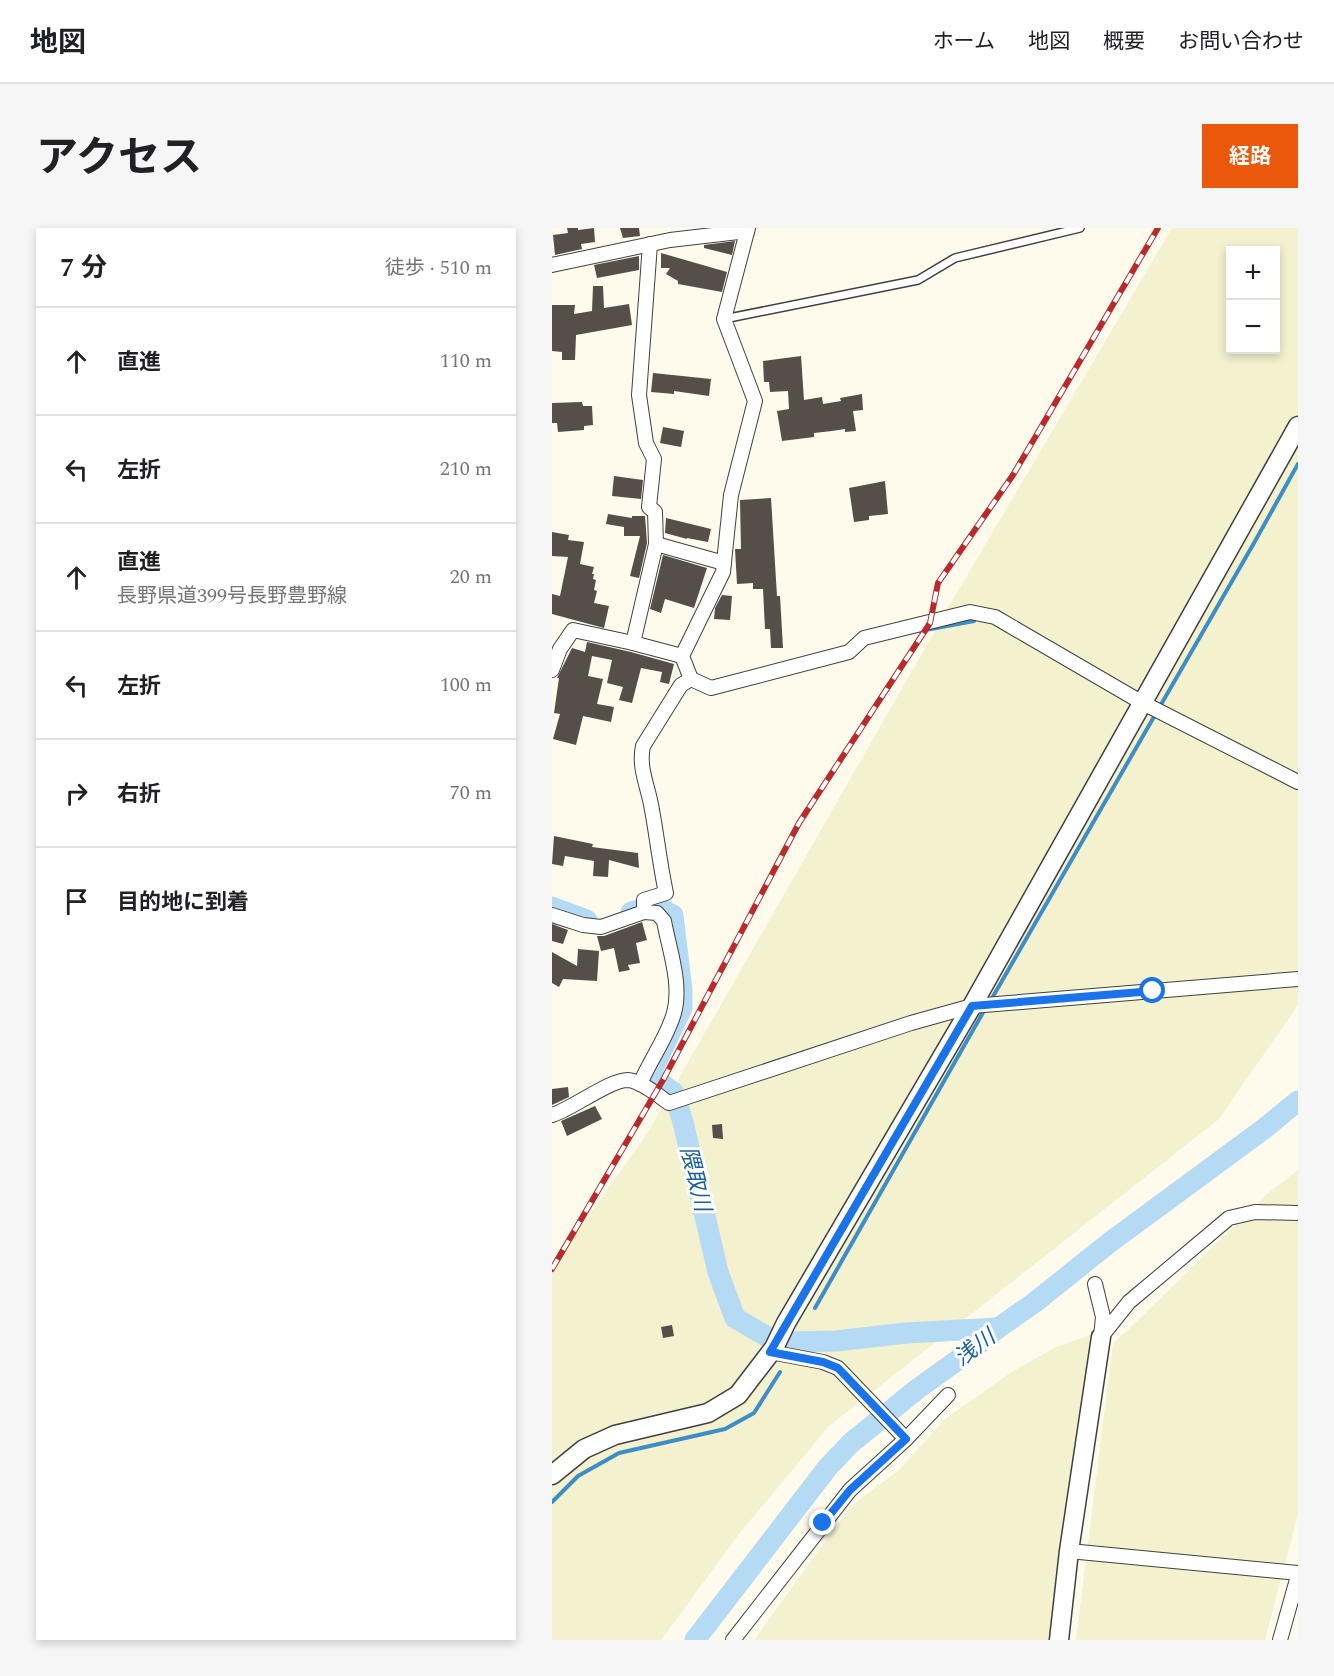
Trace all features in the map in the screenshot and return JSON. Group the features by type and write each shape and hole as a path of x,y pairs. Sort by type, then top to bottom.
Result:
{"street":[{"path":"552,265 670,240 748,229 724,319 755,401 731,495 723,572 682,656 691,679 711,688 849,652 864,638 970,612 995,617 1141,702 1298,782"},
{"path":"633,643 656,544 655,512 649,507 654,459 646,443 639,395 650,244"},
{"path":"552,1475 584,1449 615,1435 708,1413 738,1395 772,1350 972,1006 1298,426"},
{"path":"656,544 724,563"},
{"path":"552,670 560,649 573,630 682,656"},
{"path":"644,908 644,900 666,892 659,861 652,807 642,771 643,746 681,685 691,679"},
{"path":"552,915 583,925 601,927 644,908 657,913 664,921 677,990 674,1012 640,1084"},
{"path":"552,1115 628,1080 640,1084 669,1103 911,1023 972,1006 1298,978"},
{"path":"1101,1337 1129,1302 1229,1218 1255,1212 1298,1214"},
{"path":"1059,1640 1069,1551 1101,1337 1103,1317 1095,1284"},
{"path":"772,1350 823,1362 838,1368 904,1437"},
{"path":"733,1640 850,1490 948,1395"},
{"path":"1069,1551 1298,1574 1280,1640"}],"lane":[{"path":"724,319 918,280 955,258 1080,228"}],"shaded area":[{"path":"1172,228 1298,228 1298,1005 1219,1119 829,1426 739,1534 661,1640 552,1640 552,1268 648,1132 952,601"},
{"path":"1298,1170 1298,1514 1265,1640 1076,1640 1113,1343 1267,1194"},
{"path":"1094,1334 1052,1640 754,1640 850,1507 899,1470 945,1419 1010,1373 1056,1347"}],"building":[{"path":"567,228 578,228 578,230 594,228 595,242 581,244 582,249 555,255 553,235 568,233"},
{"path":"620,228 639,228 640,236 623,238"},
{"path":"735,241 732,255 704,248 704,245"},
{"path":"661,253 727,272 722,292 678,284 678,281 666,274 670,268 661,268"},
{"path":"639,256 639,270 597,278 594,265"},
{"path":"593,286 603,286 604,308 629,304 632,325 576,335 575,360 562,360 562,352 552,351 552,305 575,305 574,314 592,311"},
{"path":"801,356 804,400 822,397 823,404 862,394 863,410 853,411 856,431 845,432 845,429 814,433 814,437 782,441 777,411 789,409 788,391 770,392 769,382 764,382 763,361"},
{"path":"653,373 711,379 709,396 674,391 674,394 651,392"},
{"path":"582,402 583,406 592,406 593,425 584,426 584,430 558,432 557,423 552,423 552,403"},
{"path":"663,427 684,431 681,447 660,443"},
{"path":"614,476 643,480 641,499 612,496"},
{"path":"885,481 888,514 869,516 869,520 854,522 849,488"},
{"path":"771,498 777,596 780,596 783,648 771,648 770,629 765,629 763,589 753,589 753,583 737,584 735,549 741,549 740,500"},
{"path":"608,514 632,518 632,516 645,516 647,543 639,578 630,576 640,536 624,536 624,527 606,524"},
{"path":"666,518 711,529 708,542 665,533"},
{"path":"552,532 569,535 568,540 584,542 580,564 594,567 592,574 594,574 593,579 596,580 594,590 597,591 594,603 609,606 604,628 552,614 552,594 560,596 568,557 552,556"},
{"path":"663,555 707,568 694,608 665,599 661,613 650,609"},
{"path":"722,595 732,596 730,620 714,619 715,608"},
{"path":"587,642 674,664 669,684 660,682 662,672 641,668 632,703 619,700 623,687 607,683 612,660 592,656 588,676 603,679 597,704 614,707 611,722 583,716 576,745 553,739 560,714 554,713 559,678 557,678 572,648 585,652"},
{"path":"554,836 593,844 592,847 638,853 639,868 609,860 608,877 593,876 594,861 565,856 563,866 552,864"},
{"path":"642,922 647,940 636,943 640,963 628,965 630,970 619,972 614,948 601,951 597,936 604,936"},
{"path":"552,924 568,930 563,944 552,941"},
{"path":"578,949 599,951 597,981 563,979 559,987 552,983 552,952 577,966"},
{"path":"568,1087 569,1097 552,1105 552,1089"},
{"path":"595,1106 602,1119 567,1136 561,1121"},
{"path":"722,1124 723,1139 713,1138 712,1125"},
{"path":"672,1325 674,1336 663,1338 661,1327"}],"waterway":[{"path":"991,1000 1298,464"},
{"path":"920,631 974,621"},
{"name":"隈取川","path":"552,907 587,920"},
{"name":"隈取川","path":"631,912 652,907 673,915 682,1008 650,1075 674,1093 683,1122 718,1272 735,1318 773,1340 786,1342 836,1341 906,1333 998,1328"},
{"path":"815,1308 985,1009"},
{"name":"浅川","path":"695,1640 828,1467 851,1443 916,1390 1034,1303 1109,1243 1298,1101"},
{"path":"552,1502 578,1476 619,1453 725,1429 754,1413 780,1372"}],"railway":[{"path":"552,1269 663,1080 799,823 930,623 938,583 1013,475 1158,228"}],"route":[{"path":"823,1523 850,1490 906,1439 838,1368 823,1362 770,1352 972,1006 1153,991"}]}
